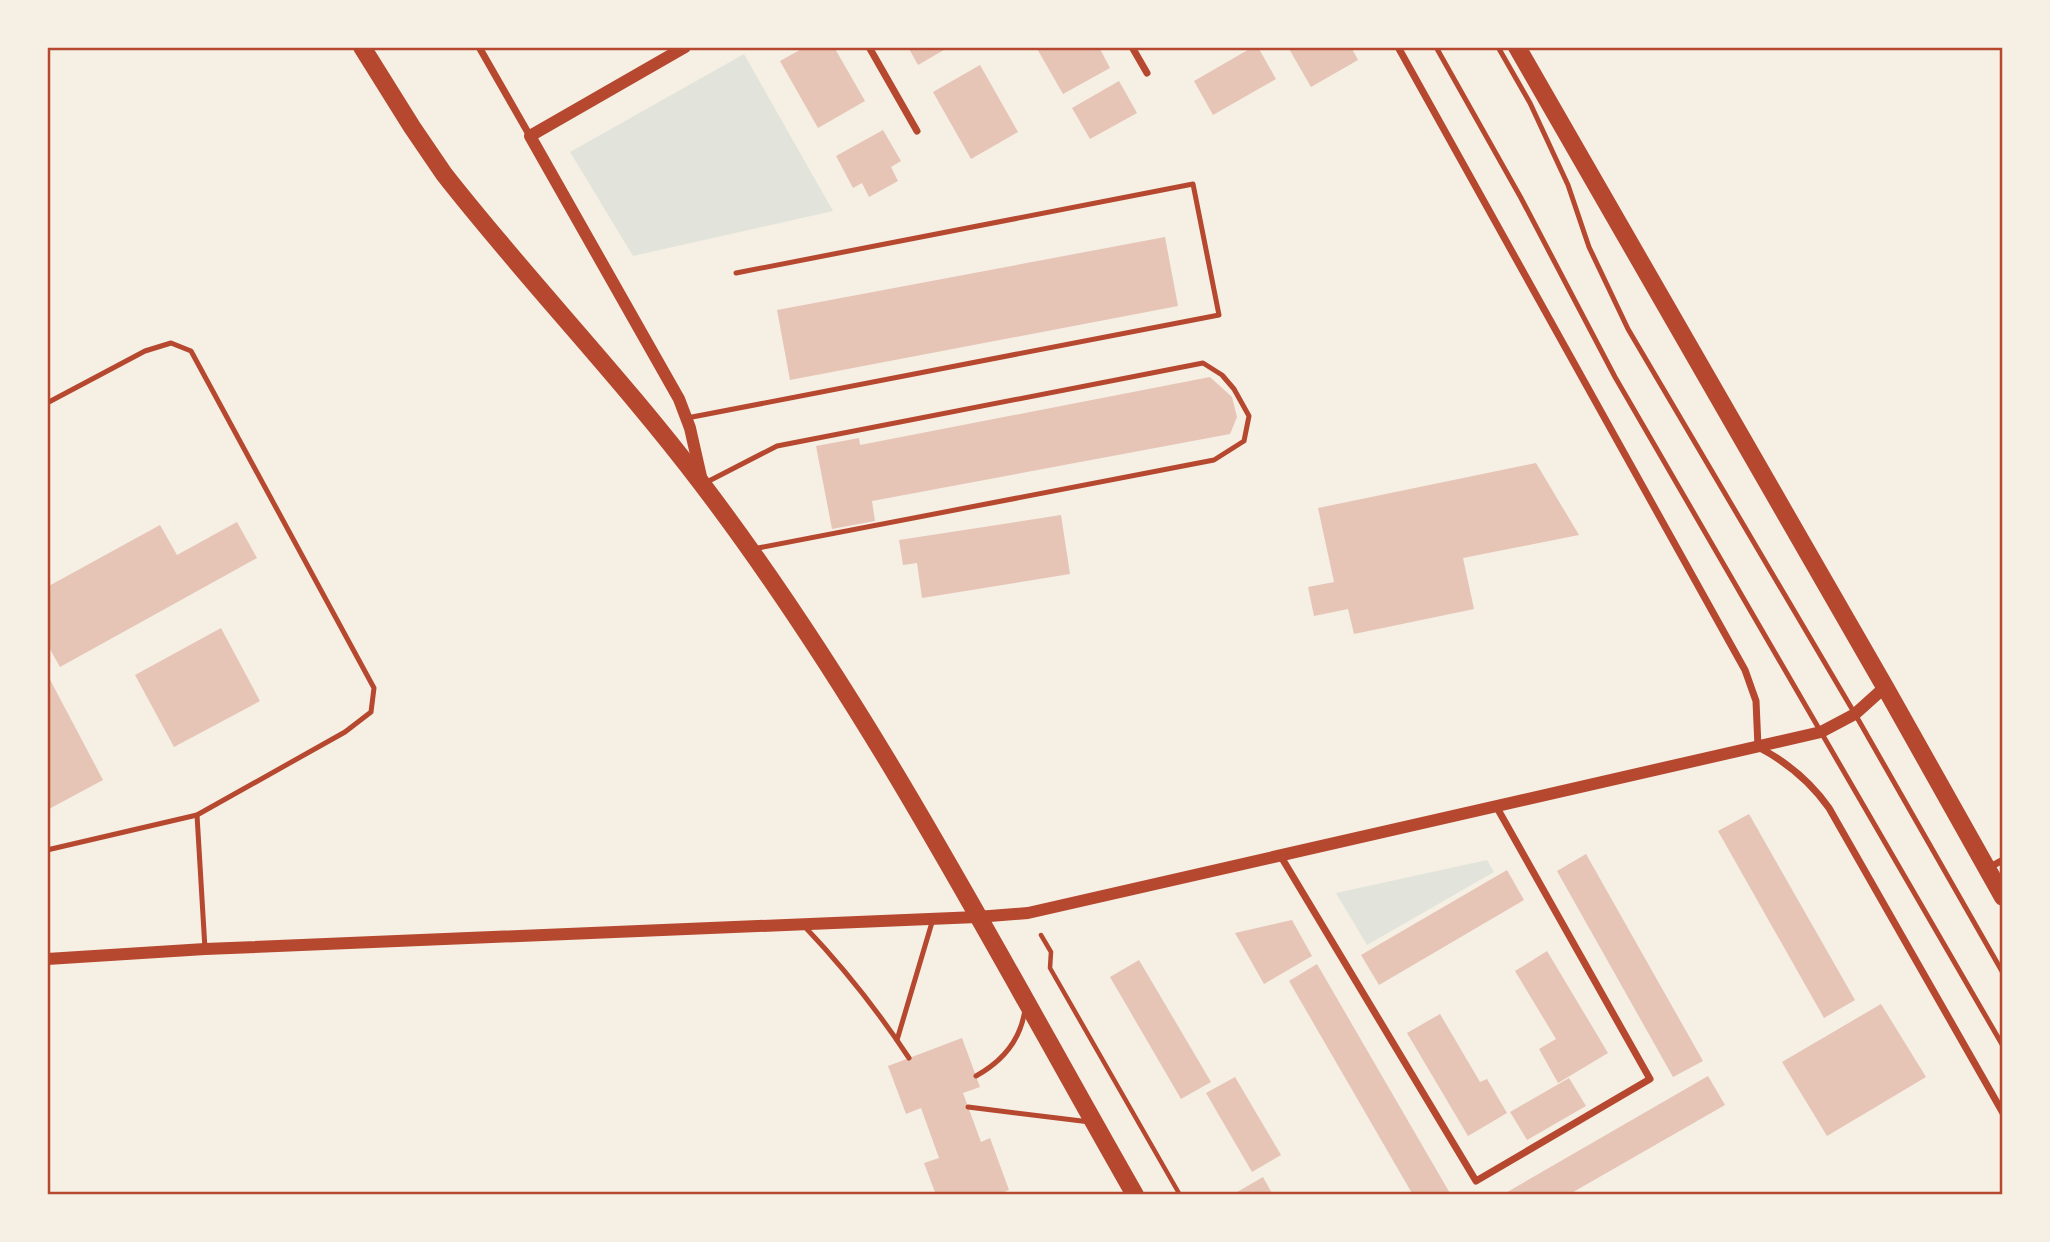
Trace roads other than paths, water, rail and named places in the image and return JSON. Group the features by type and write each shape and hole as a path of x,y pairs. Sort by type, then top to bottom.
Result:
{"main road":[{"path":"362,47 411,127 451,182 702,484 749,550 860,717 1135,1195"},
{"path":"1517,47 2003,897"}],"street":[{"path":"479,47 664,371 687,418 698,456 702,484"},
{"path":"530,136 685,47"},
{"path":"869,47 917,131"},
{"path":"1132,47 1147,73"},
{"path":"1398,47 1745,670 1756,701 1758,747"},
{"path":"47,959 205,948 1028,913 1821,732 1855,713 1885,687"},
{"path":"1758,747 1781,759 1800,774 1829,808 2003,1113"},
{"path":"1280,855 1476,1181 1650,1079 1496,806"},
{"path":"1986,869 2003,860"}],"lane":[{"path":"1436,47 1521,198 1615,377 2003,1046"},
{"path":"1498,47 1530,103 1568,185 1589,247 1628,329 1855,713 2003,973"},
{"path":"687,418 1219,315 1194,184 736,273"},
{"path":"47,403 145,351 171,342 191,351 374,688 371,712 345,732 197,815 47,850"},
{"path":"702,484 777,446 1203,363 1222,375 1234,388 1249,416 1244,441 1214,460 749,550"},
{"path":"197,815 205,948"},
{"path":"897,1040 933,919"},
{"path":"801,923 836,959 909,1058"},
{"path":"976,1076 993,1067 1018,1036 1026,1003"},
{"path":"968,1107 1093,1122"}]}
